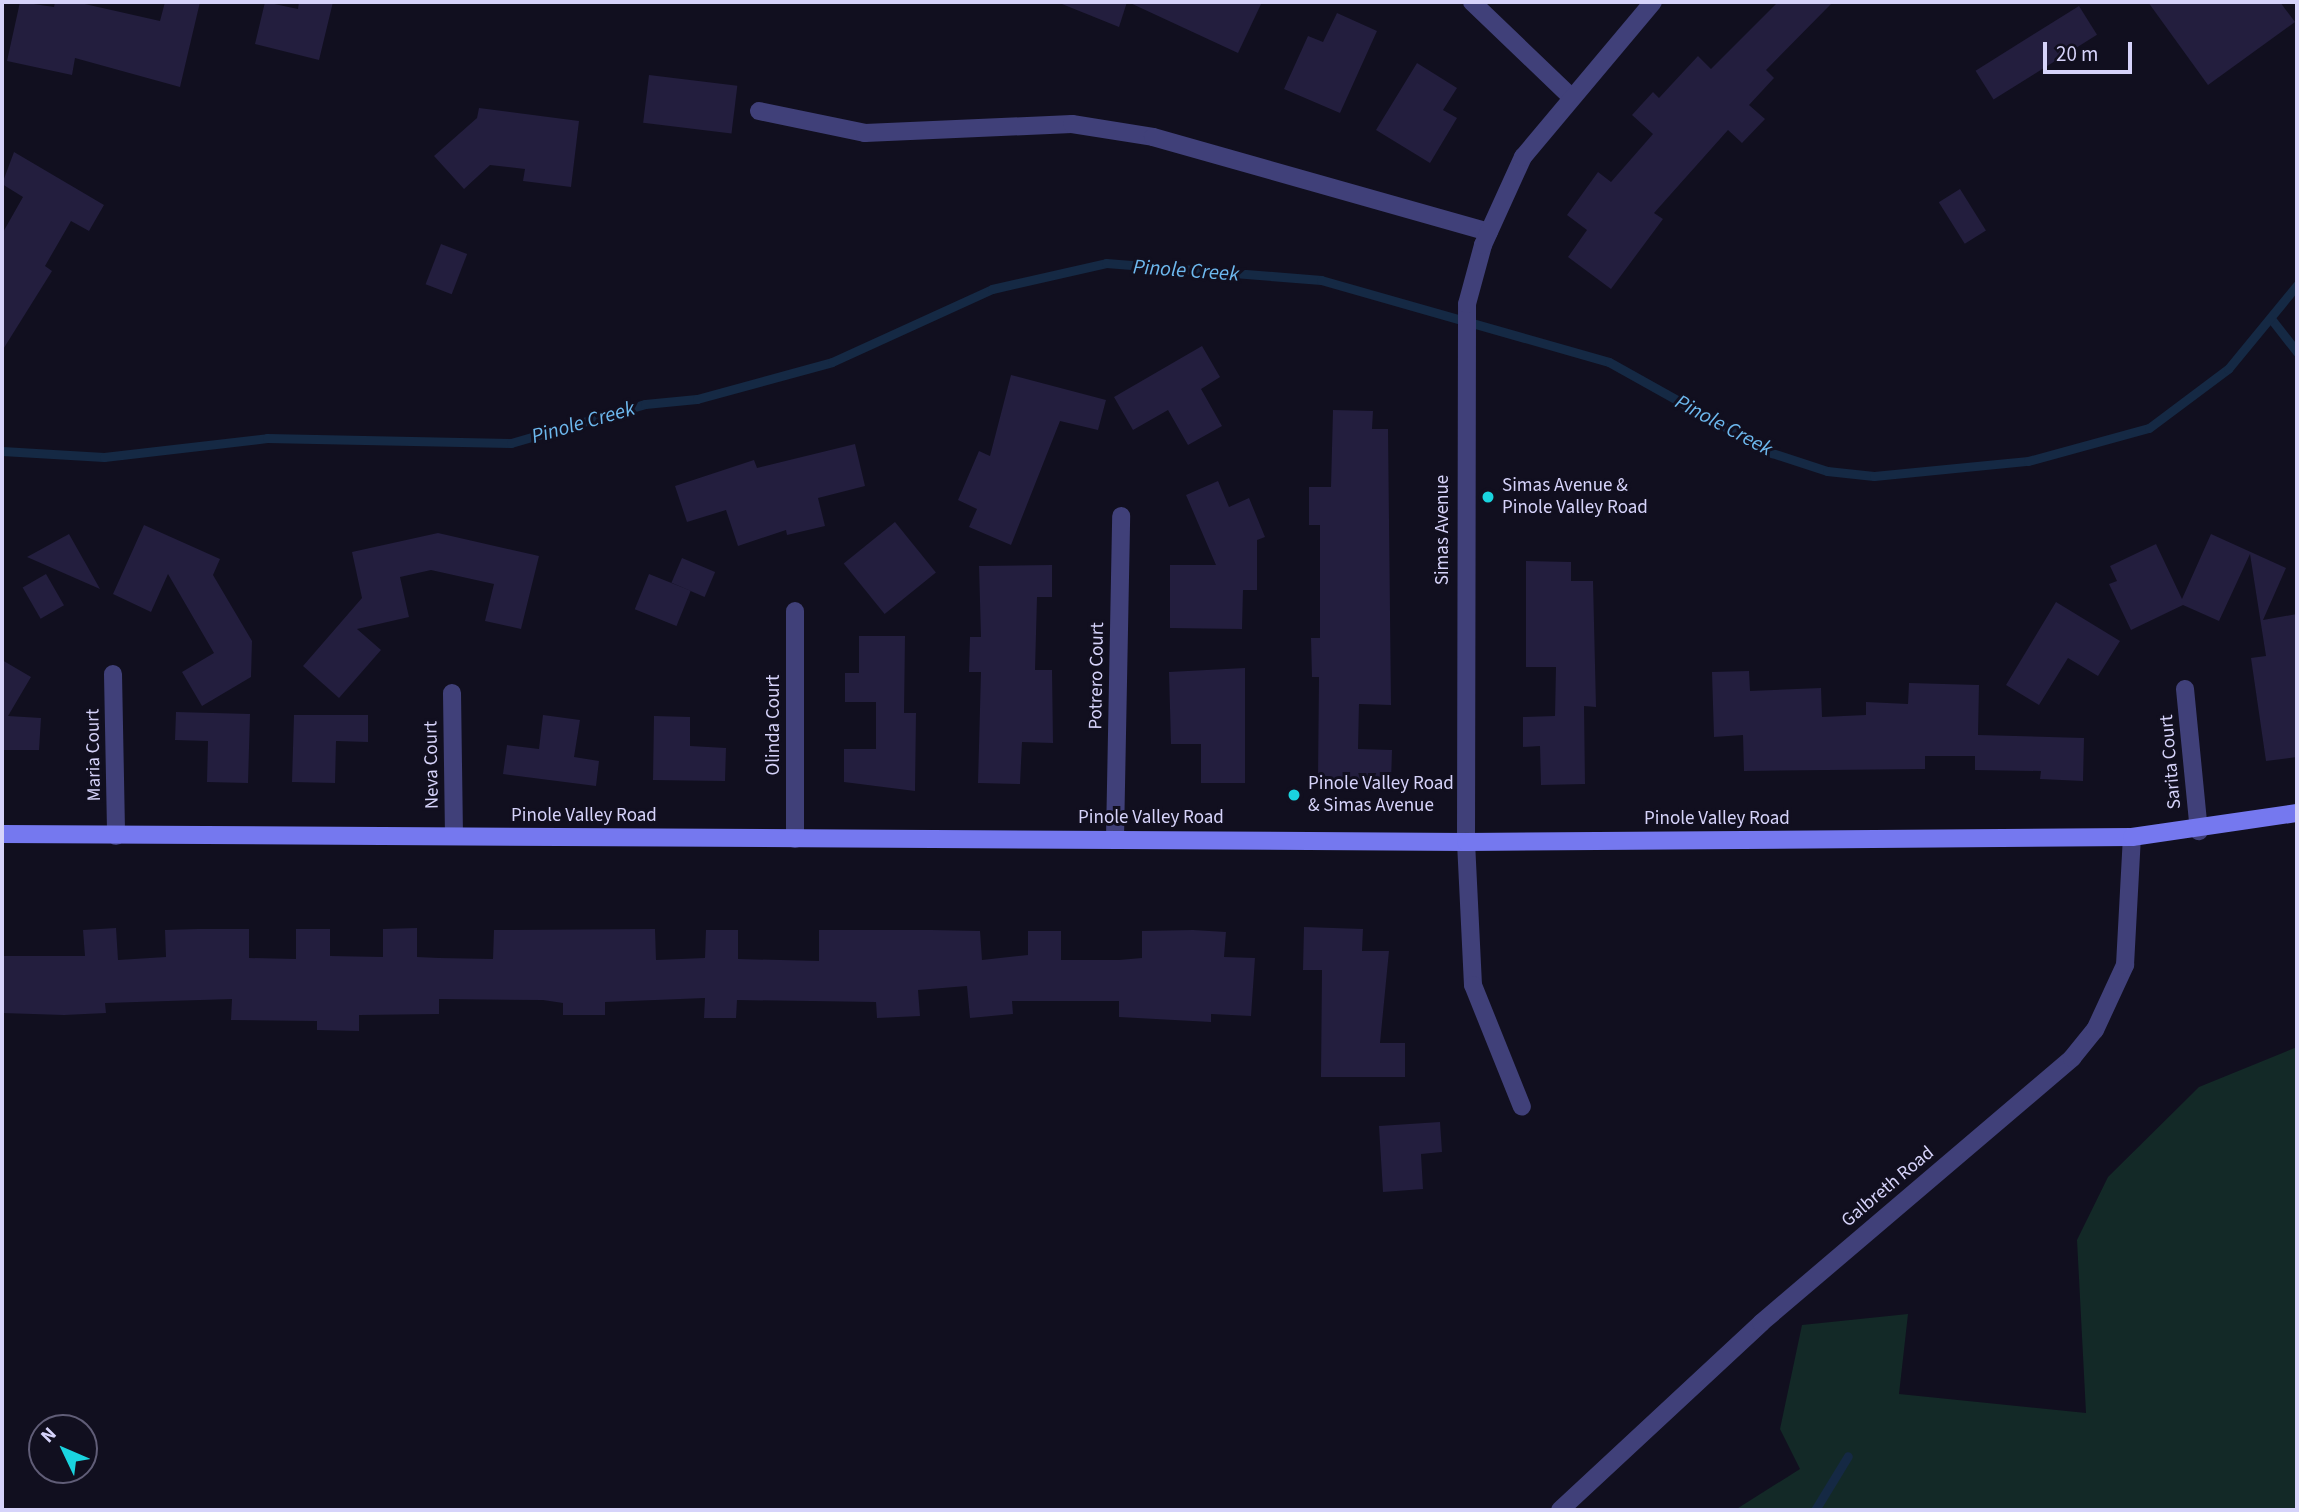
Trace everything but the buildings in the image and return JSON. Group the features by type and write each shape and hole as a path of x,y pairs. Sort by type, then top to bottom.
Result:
{"main road":[{"name":"Pinole Valley Road","path":"2,834 1466,842 2132,837 2199,831 2297,813"}],"street":[{"path":"1472,2 1569,95"},
{"name":"Simas Avenue","path":"1522,1107 1473,985 1466,842 1464,383 1467,304 1486,239 1523,157 1569,95 1653,2"},
{"path":"759,111 865,133 1072,124 1153,137 1486,239"},
{"name":"Potrero Court","path":"1115,838 1121,516"},
{"name":"Olinda Court","path":"795,611 795,839"},
{"name":"Maria Court","path":"113,674 116,836"},
{"name":"Sarita Court","path":"2185,689 2199,831"},
{"name":"Neva Court","path":"453,693 454,836"},
{"name":"Galbreth Road","path":"1560,1510 1760,1323 2072,1058 2095,1030 2125,965 2132,837"}],"green space":[{"path":"2297,1047 2297,1510 1735,1510 1800,1469 1780,1429 1802,1325 1908,1314 1899,1394 2086,1413 2077,1240 2108,1177 2199,1087"}],"waterway":[{"name":"Pinole Creek","path":"2,451 104,457 267,438 511,443 645,404 697,399 832,362 992,289 1106,263 1321,280 1609,362 1772,453 1827,471 1874,476 2028,461 2149,428 2228,369 2297,285"},
{"path":"2272,320 2297,352"},
{"path":"1815,1510 1848,1456"}],"place":[{"name":"Simas Avenue & Pinole Valley Road","path":"1488,497"},
{"name":"Pinole Valley Road & Simas Avenue","path":"1294,795"}]}
